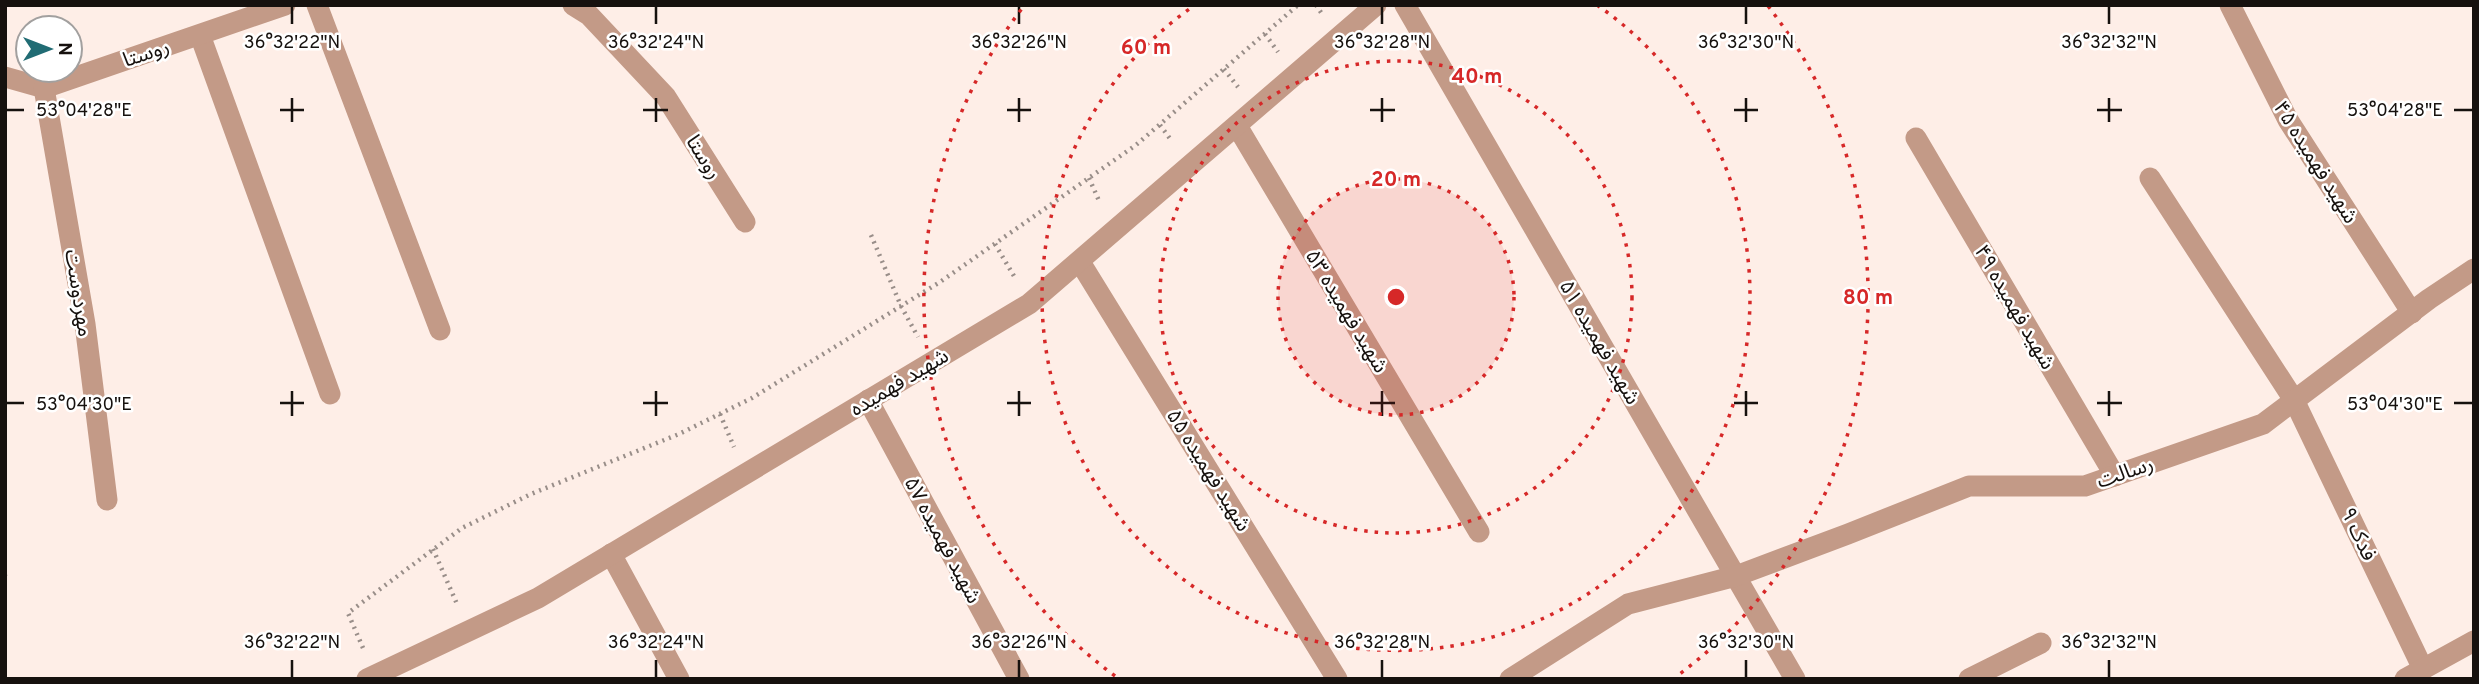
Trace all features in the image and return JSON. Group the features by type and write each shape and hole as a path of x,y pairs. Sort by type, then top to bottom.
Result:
{"street":[{"name":"روستا","path":"44,88 285,5"},
{"path":"317,5 440,330"},
{"name":"روستا","path":"573,5 589,15 666,97 744,222"},
{"name":"شهید فهمیده","path":"371,677 538,598 1029,304 1376,5"},
{"name":"شهید فهمیده ۵۱","path":"1405,5 1796,679"},
{"name":"شهید فهمیده ۴۵","path":"2230,5 2288,121 2412,313"},
{"path":"200,35 330,394"},
{"path":"5,76 44,88"},
{"name":"مهردوست","path":"44,88 85,324 107,500"},
{"name":"شهید فهمیده ۵۳","path":"1237,126 1479,532"},
{"name":"شهید فهمیده ۴۹","path":"1916,138 2115,476"},
{"name":"فدک ۹","path":"2150,178 2294,400 2414,674"},
{"name":"شهید فهمیده ۵۵","path":"1080,262 1337,679"},
{"name":"رسالت","path":"1510,679 1628,604 1736,576 1969,486 2085,486 2263,424 2474,270"},
{"name":"شهید فهمیده ۵۷","path":"868,400 1018,679"},
{"path":"611,554 679,679"},
{"path":"2414,674 2474,641"},
{"path":"1969,679 2041,643"}],"path":[{"path":"371,677 348,612 433,549 462,528 531,494 679,434 752,398 940,282 1136,145 1298,5"},
{"path":"871,234 901,306 932,362"},
{"path":"433,549 468,631"}]}
